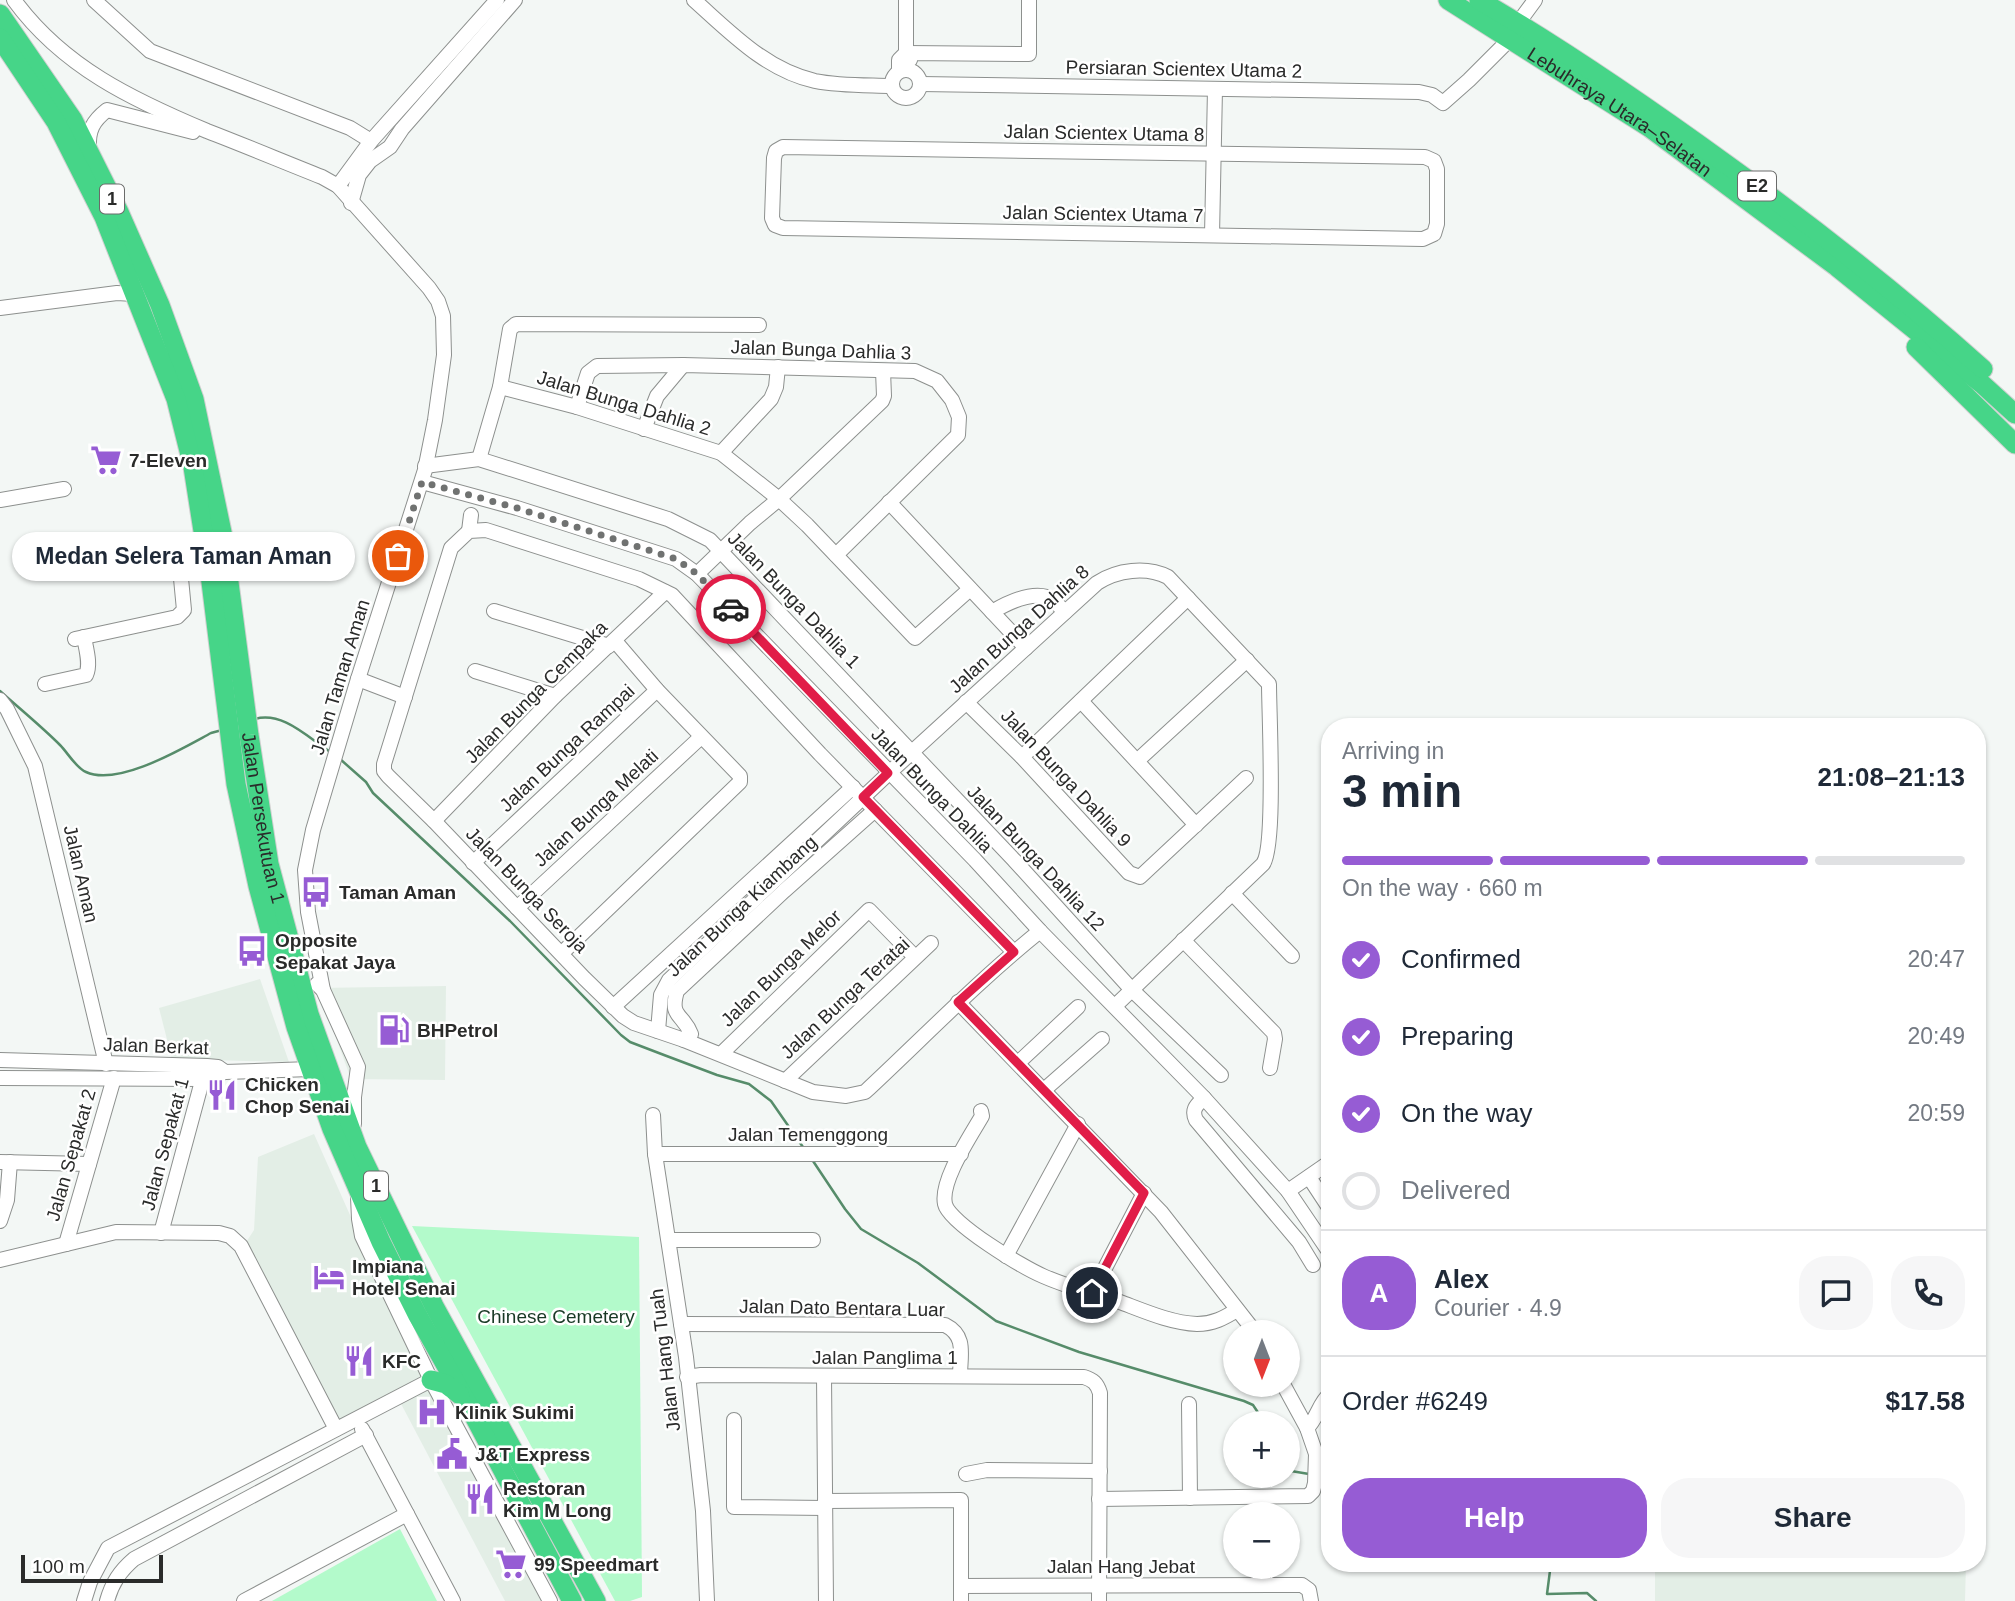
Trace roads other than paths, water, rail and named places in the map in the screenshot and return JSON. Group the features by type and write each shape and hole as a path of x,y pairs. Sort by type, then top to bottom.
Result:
{"highway":[{"name":"Lebuhraya Utara–Selatan","path":"1448,0 1650,128 1837,267 1982,384 2015,414"},
{"name":"Lebuhraya Utara–Selatan","path":"1479,0 1536,33 1656,113 1772,197 1931,323 2015,398"},
{"name":"Jalan Persekutuan 1","path":"0,14 73,120 119,212 160,305 194,399 223,537 239,738 309,1014 357,1147 434,1306 596,1601"},
{"name":"Jalan Persekutuan 1","path":"0,38 56,122 104,217 176,399 193,467 211,582 236,709"},
{"path":"1752,204 1932,360 2015,444"},
{"name":"Jalan Persekutuan 1","path":"239,738 236,784 258,886 296,1027 332,1129 411,1303 572,1601"},
{"path":"431,1380 446,1384 466,1401"}],"street":[{"name":"Jalan Taman Aman","path":"13,0 61,51 86,71 155,109 323,177 338,186 429,288 438,301 443,316 444,355 435,420 422,482 358,679 313,830 305,870 308,912 323,990"},
{"path":"94,0 150,51 350,128 371,141 388,139 402,129"},
{"path":"338,186 371,141 497,0"},
{"path":"351,203 359,175 370,161 390,147 402,129 515,0"},
{"path":"694,0 761,58 786,71 815,81 892,86"},
{"path":"905,71 919,76 921,84 915,96 908,99 901,98 892,86 893,78 905,71 911,60 906,53 906,0"},
{"path":"906,53 1029,54 1029,0"},
{"path":"1524,15 1535,0"},
{"name":"Persiaran Scientex Utama 2","path":"921,84 1419,92 1432,95 1443,103 1506,43"},
{"path":"1212,235 1215,89"},
{"name":"Jalan Taman Aman","path":"89,154 90,130 97,118 107,110 242,145"},
{"name":"Jalan Scientex Utama 8","path":"783,228 775,225 772,218 774,159 776,151 783,147 1425,157 1434,161 1437,169 1437,224 1434,234 1423,239"},
{"name":"Jalan Scientex Utama 7","path":"783,228 1423,239"},
{"path":"0,308 117,293 133,294"},
{"path":"479,459 500,387 510,329 516,324 759,325"},
{"path":"643,429 657,396 683,365"},
{"name":"Jalan Bunga Dahlia 3","path":"577,407 588,373 597,366 683,365 915,371 937,382 951,400 959,417 958,435 836,555"},
{"path":"721,453 771,399 776,387 778,367"},
{"path":"697,574 882,401 883,371"},
{"name":"Jalan Bunga Dahlia 2","path":"500,387 577,407 721,453 807,525 915,638 971,589"},
{"name":"Jalan Bunga Dahlia 1","path":"425,466 479,459 668,519 698,533 721,551 911,752"},
{"name":"Jalan Bunga Dahlia","path":"422,482 517,508 676,559 697,574 1204,1098 1288,1191 1321,1240"},
{"path":"0,500 64,489"},
{"path":"889,502 1026,648"},
{"path":"471,515 469,531 486,530 639,579 672,595 1014,952"},
{"name":"Jalan Bunga Seroja","path":"469,531 451,548 384,771 623,1016 634,1023 721,1054 813,1092 846,1096 867,1090 958,1002"},
{"path":"45,684 86,675 88,663 80,638 177,617 182,613 184,610 180,568"},
{"name":"Jalan Bunga Dahlia 8","path":"858,792 888,773 1109,575 1128,571 1168,577 1269,684 1268,852 1263,864 1115,1006"},
{"name":"Jalan Bunga Cempaka","path":"435,821 555,696 666,592"},
{"path":"992,612 1003,605 1030,596 1047,597 1065,612"},
{"path":"1022,757 1188,598"},
{"path":"494,611 612,644 740,776 736,787 562,953"},
{"path":"1136,761 1247,660"},
{"path":"475,671 555,696"},
{"path":"358,679 405,697"},
{"name":"Jalan Bunga Rampai","path":"473,863 657,690"},
{"path":"1081,701 1196,825 1246,778"},
{"name":"Jalan Bunga Dahlia 9","path":"966,702 1022,757 1129,873 1140,877 1196,825"},
{"name":"Jalan Aman","path":"2,707 35,766 106,1064"},
{"name":"Jalan Bunga Melati","path":"517,908 701,737"},
{"name":"Jalan Bunga Dahlia 12","path":"911,752 1132,990 1221,1075"},
{"path":"658,1031 661,995 669,980 858,792"},
{"name":"Jalan Bunga Kiambang","path":"614,1007 858,792"},
{"name":"Jalan Bunga Kiambang","path":"684,1040 691,1034 688,1026 675,1012 677,991 876,810"},
{"path":"1233,892 1292,956"},
{"name":"Jalan Bunga Melor","path":"721,1054 869,910 915,957"},
{"path":"1040,931 958,1002 1144,1193 1245,1320"},
{"path":"1183,940 1274,1034 1270,1068"},
{"name":"Jalan Bunga Teratai","path":"785,1081 931,943"},
{"path":"297,964 323,990 358,1067 353,1112 357,1147"},
{"path":"1018,1063 1078,1007"},
{"path":"1044,1090 1102,1039"},
{"name":"Jalan Berkat","path":"0,1060 106,1064 205,1072 218,1067 225,1072 310,1069"},
{"path":"0,1078 114,1078 205,1072"},
{"name":"Jalan Sepakat 1","path":"161,1233 205,1072"},
{"name":"Jalan Sepakat 2","path":"66,1244 114,1078"},
{"path":"1204,1098 1194,1108 1196,1120 1299,1242 1313,1265"},
{"path":"981,1111 982,1116 946,1185 944,1201 947,1209 958,1221 1006,1256 1044,1276 1168,1319 1196,1324 1219,1321 1237,1310"},
{"name":"Jalan Hang Tuah","path":"653,1115 655,1154 681,1324 703,1511 707,1601"},
{"path":"1006,1256 1078,1124"},
{"name":"Jalan Temenggong","path":"655,1154 961,1154"},
{"path":"0,1221 7,1200 5,1162 89,1164"},
{"path":"1288,1191 1321,1168"},
{"path":"1309,1177 1321,1195"},
{"path":"357,1187 362,1236 431,1380 550,1601"},
{"path":"1092,1293 1144,1193"},
{"path":"0,1260 116,1232 219,1233 230,1236 237,1241 336,1429"},
{"path":"669,1240 813,1240"},
{"name":"Jalan Dato Bentara Luar","path":"681,1324 945,1325 955,1330 960,1339 960,1376"},
{"path":"824,1376 826,1601"},
{"name":"Jalan Panglima 1","path":"687,1377 1084,1377 1096,1383 1100,1393 1100,1471"},
{"path":"84,1601 90,1582 108,1548 431,1380"},
{"path":"1100,1499 1190,1498 1313,1483 1316,1454 1307,1429 1290,1397"},
{"path":"1189,1404 1190,1498"},
{"path":"1307,1429 1321,1405"},
{"path":"357,1418 453,1601"},
{"path":"734,1420 734,1507 961,1500 961,1594"},
{"path":"107,1601 114,1580 134,1559 366,1435"},
{"path":"966,1474 987,1470 1100,1471 1099,1594"},
{"path":"244,1601 407,1514"},
{"name":"Jalan Hang Jebat","path":"961,1594 1099,1594 1302,1585 1309,1590 1311,1601"}],"waterway":[{"path":"0,691 53,738 79,767 99,775 115,774 150,764 222,730"},
{"path":"255,719 276,719 286,723 332,753"},
{"path":"340,759 510,921 621,1035 630,1042 717,1075 749,1084 771,1101 805,1150"},
{"path":"811,1158 861,1229 918,1263 996,1321 1079,1352 1244,1401 1253,1405 1257,1411"},
{"path":"1300,1472 1309,1474"},
{"path":"1550,1572 1547,1594 1587,1593 1596,1601"}],"place":[{"name":"7-Eleven","path":"106,460"},
{"name":"Medan Selera Taman Aman","path":"398,556"},
{"name":"Taman Aman","path":"316,892"},
{"name":"Opposite Sepakat Jaya","path":"252,951"},
{"name":"BHPetrol","path":"394,1030"},
{"name":"Chicken Chop Senai","path":"222,1095"},
{"name":"Impiana Hotel Senai","path":"329,1277"},
{"name":"KFC","path":"359,1361"},
{"name":"Klinik Sukimi","path":"432,1412"},
{"name":"J&T Express","path":"452,1454"},
{"name":"Restoran Kim M Long","path":"480,1499"},
{"name":"99 Speedmart","path":"511,1564"}],"park label":[{"name":"Chinese Cemetery","path":"556,1316"}]}
